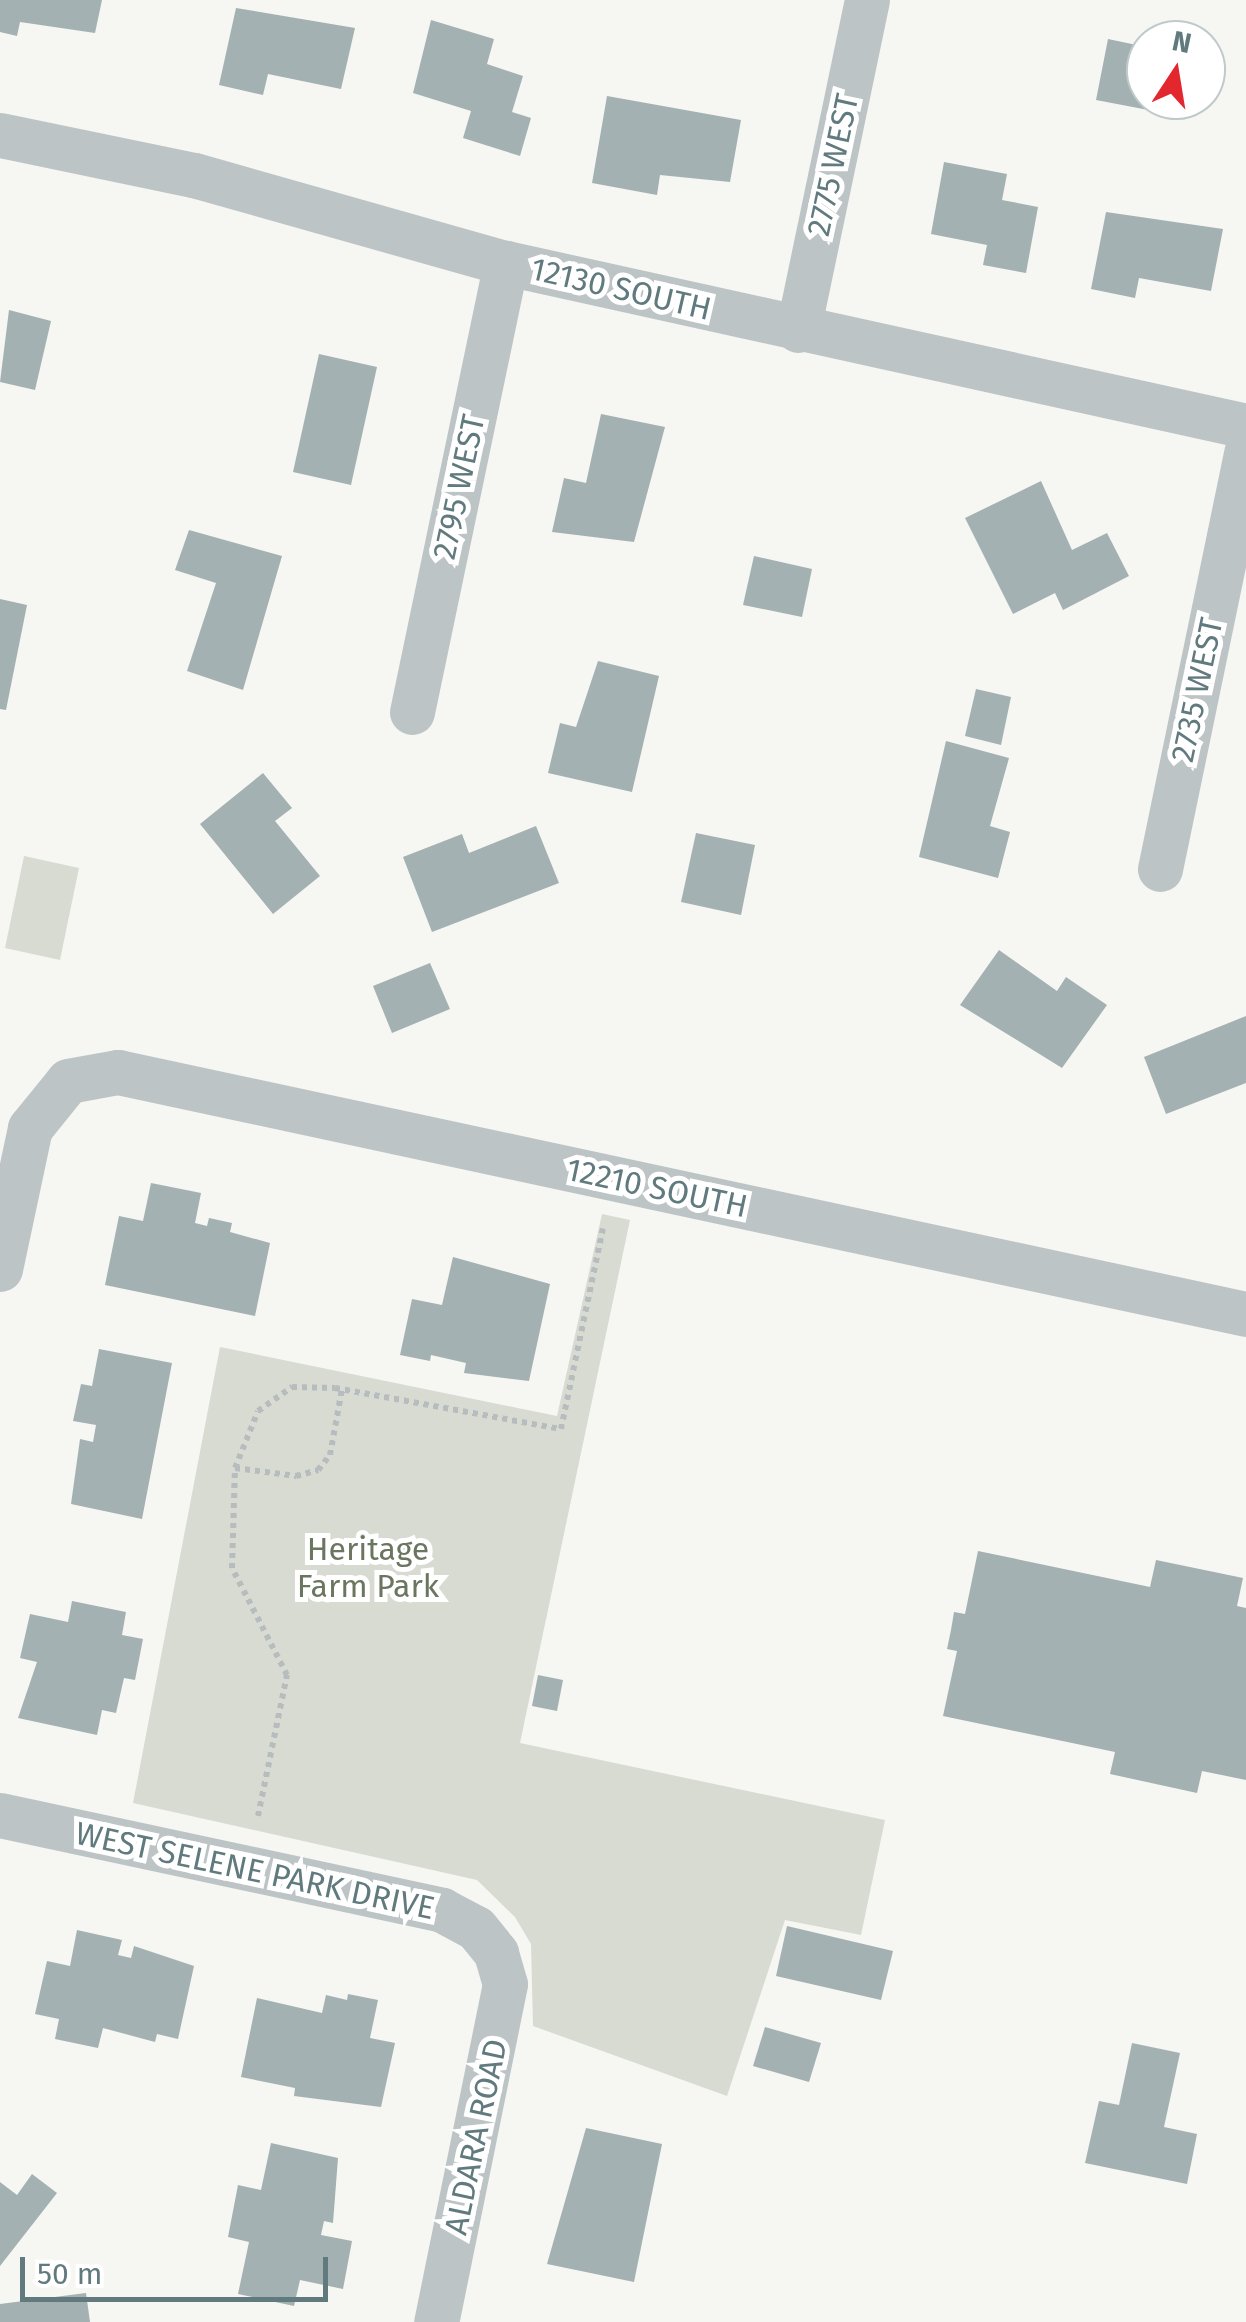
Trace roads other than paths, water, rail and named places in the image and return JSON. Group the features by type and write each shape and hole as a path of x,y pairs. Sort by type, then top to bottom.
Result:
{"street":[{"name":"2775 WEST","path":"798,330 867,0"},
{"name":"12130 SOUTH","path":"0,136 194,176 506,263 1246,426"},
{"name":"2795 WEST","path":"412,712 506,263"},
{"name":"2735 WEST","path":"1160,869 1246,452"},
{"name":"12210 SOUTH","path":"0,1269 30,1128 68,1081 118,1072 1246,1314"},
{"name":"WEST SELENE PARK DRIVE","path":"0,1815 442,1910 476,1928 496,1952"},
{"name":"ALDARA ROAD","path":"436,2322 500,2024 505,1984 496,1952"}],"park label":[{"name":"Heritage Farm Park","path":"368,1568"}]}
